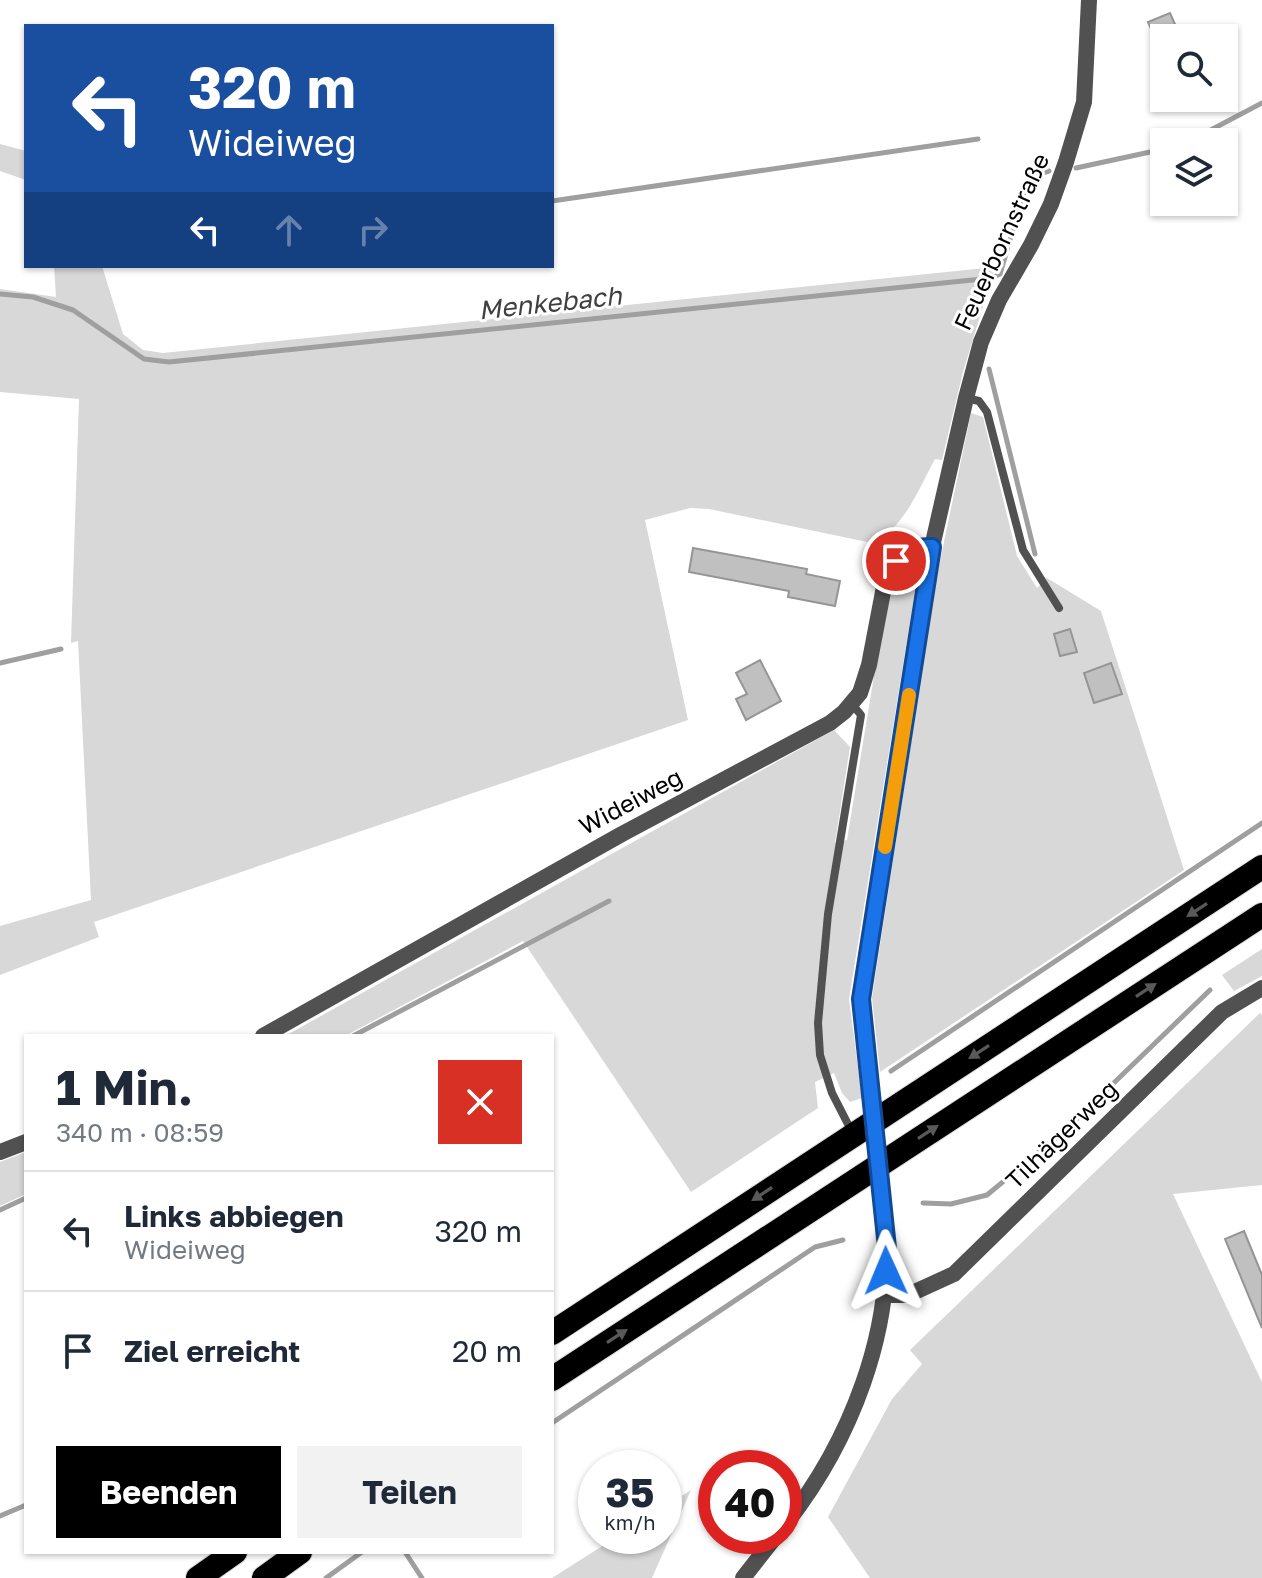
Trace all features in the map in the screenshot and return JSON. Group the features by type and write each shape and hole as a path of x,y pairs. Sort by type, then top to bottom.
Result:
{"highway":[{"path":"554,1332 1262,867"},
{"path":"554,1378 1262,915"},
{"path":"198,1578 232,1554"},
{"path":"264,1578 297,1554"}],"street":[{"name":"Feuerbornstraße","path":"802,1500 827,1465 862,1385 886,1295 885,1223 861,999 932,547 981,342 999,300 1051,204 1084,102 1089,0"},
{"name":"Wideiweg","path":"267,1034 622,834 830,723 860,693 869,665 887,571 912,548 932,547"},
{"name":"Tilhägerweg","path":"886,1295 908,1295 954,1274 1222,1012 1262,988"},
{"path":"0,1152 24,1143"},
{"path":"743,1578 762,1554"}],"lane":[{"path":"966,398 979,401 987,412 1023,550 1059,608"},
{"path":"852,704 861,715 828,914 818,1023 820,1055 832,1093 853,1134"}],"shaded area":[{"path":"0,144 24,150 24,179 0,171"},
{"path":"995,267 963,372 942,460 935,459 910,507 883,537 872,543 709,509 690,508 645,520 688,720 94,922 99,937 0,975 0,926 91,900 78,641 71,643 79,399 0,392 0,289 56,297 54,268 103,268 123,334 143,350 163,353"},
{"path":"971,413 983,417 1017,556 1037,588 1047,578 1101,611 1184,870 880,1072 872,998 936,580"},
{"path":"917,578 849,999 862,1098 850,1102 842,1093 834,1073 815,1082 818,1108 691,1192 523,941 349,1034 289,1034 834,730 850,747 835,843 847,840 886,603 896,580"},
{"path":"1262,949 1262,976 1234,991 1222,975"},
{"path":"1260,1013 1262,1185 1173,1194 1262,1382 1262,1578 870,1578 828,1517 892,1399 922,1364 910,1350"},
{"path":"24,1153 24,1195 0,1206 0,1162"},
{"path":"691,1490 682,1510 682,1496"},
{"path":"590,1554 663,1554 652,1578 552,1578"}],"building":[{"path":"1170,13 1175,24 1150,24 1150,26 1148,22"},
{"path":"693,548 807,569 806,574 840,581 835,606 788,597 789,591 689,572"},
{"path":"1070,629 1077,652 1060,656 1054,634"},
{"path":"760,660 781,701 746,720 736,699 747,694 736,673"},
{"path":"1111,663 1122,694 1094,703 1084,673"},
{"path":"1244,1231 1262,1275 1262,1328 1225,1239"}],"waterway":[{"name":"Menkebach","path":"1215,128 1262,103"},
{"path":"554,201 978,139"},
{"name":"Menkebach","path":"1076,168 1150,152"},
{"name":"Menkebach","path":"0,294 33,297 73,310 144,359 169,362 992,278 1000,274 1026,186 1036,175 1049,171"},
{"path":"989,369 1035,554"},
{"path":"0,663 61,649"},
{"path":"891,1071 1262,823"},
{"path":"357,1034 609,901"},
{"path":"923,1203 951,1204 987,1195 1062,1133 1210,990"},
{"path":"0,1210 24,1199"},
{"path":"554,1422 815,1247 843,1240"},
{"path":"0,1516 24,1506"},
{"path":"326,1578 359,1554"},
{"path":"406,1554 422,1578"}],"slow traffic":[{"path":"885,847 909,695"}],"route":[{"path":"886,1271 887,1248 861,999 932,547 912,548 896,561"}]}
